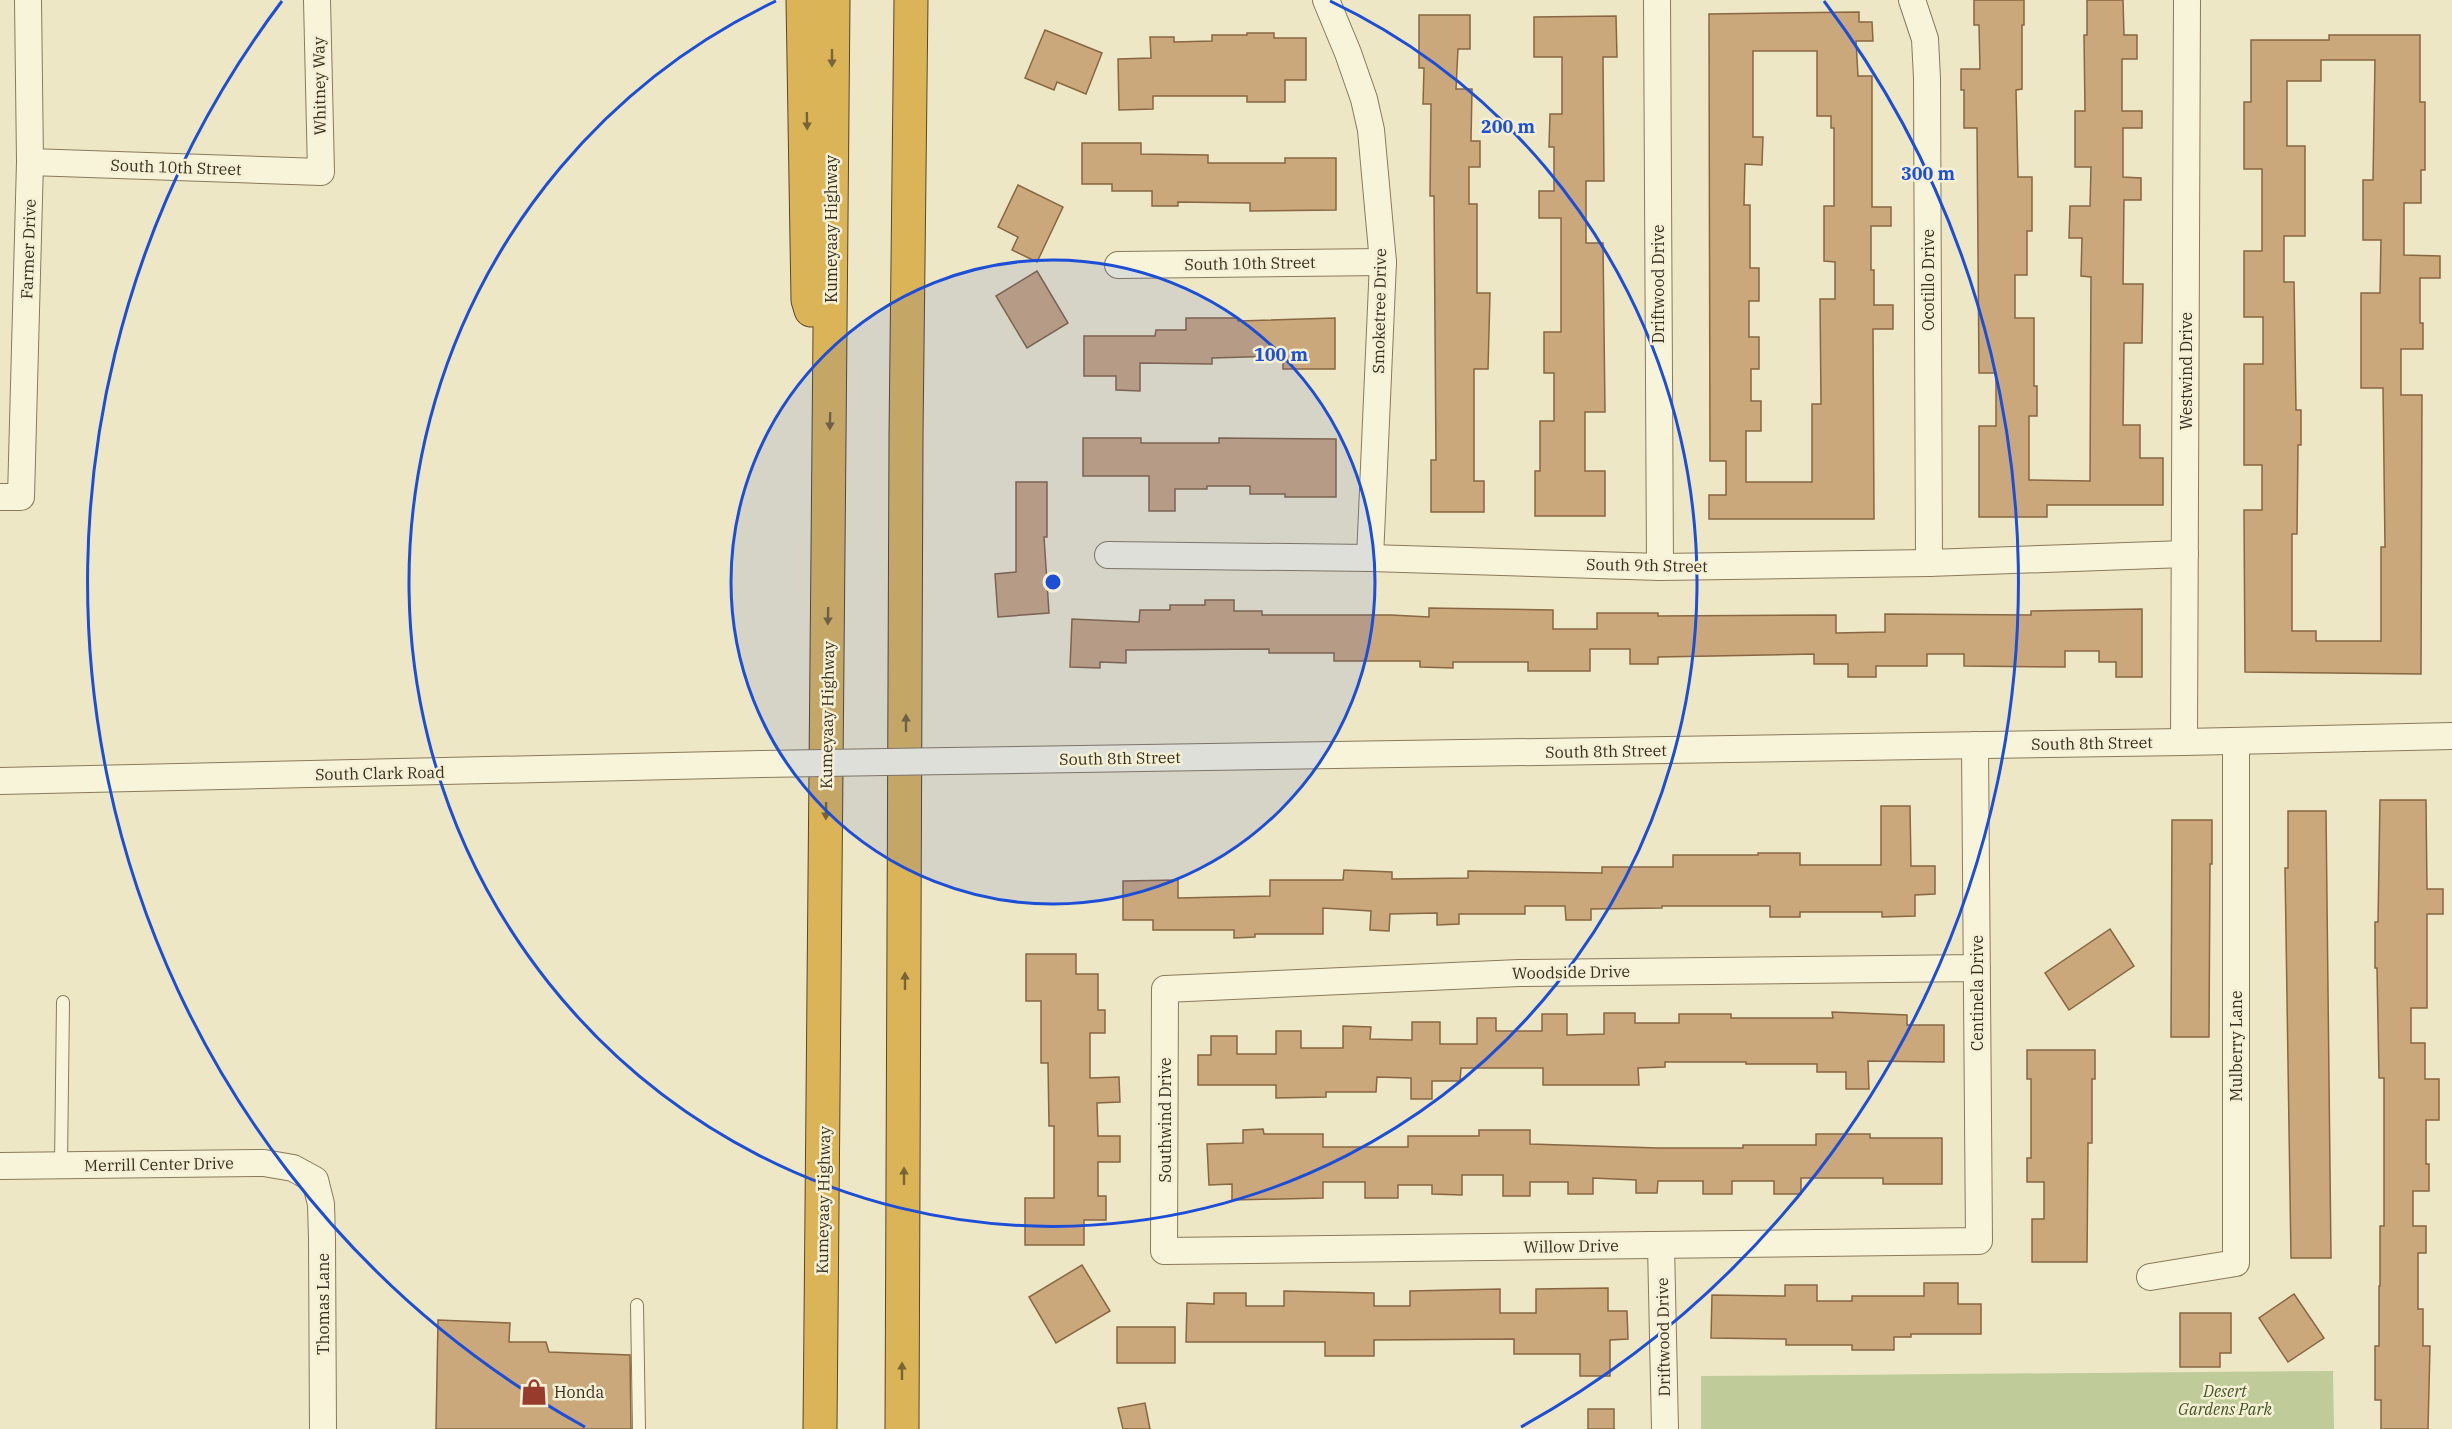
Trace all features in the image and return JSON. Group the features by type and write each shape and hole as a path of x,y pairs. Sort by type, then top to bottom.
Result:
{"highway":[{"path":"803,0 808,300 831,384"},
{"name":"Kumeyaay Highway","path":"820,1429 833,0"},
{"path":"902,1429 906,436 911,0"}],"street":[{"name":"Farmer Drive","path":"10,497 30,162 28,0"},
{"name":"Whitney Way","path":"317,0 321,172"},
{"name":"Smoketree Drive","path":"1326,0 1364,99 1371,130 1383,262 1370,558"},
{"name":"Driftwood Drive","path":"1657,0 1660,567"},
{"name":"Ocotillo Drive","path":"1912,0 1925,39 1927,78 1929,563"},
{"name":"Westwind Drive","path":"2184,742 2187,0"},
{"name":"South 10th Street","path":"30,162 321,172"},
{"name":"South 10th Street","path":"1118,265 1383,262"},
{"name":"South 9th Street","path":"1108,555 1370,558 1660,567 1929,563 2185,554"},
{"name":"South 8th Street","path":"760,764 2452,736"},
{"name":"Mulberry Lane","path":"2150,1277 2236,1263 2236,741"},
{"name":"Centinela Drive","path":"1975,745 1978,1241"},
{"name":"South Clark Road","path":"0,781 760,764"},
{"name":"Woodside Drive","path":"1165,989 1519,973 1977,968"},
{"name":"Southwind Drive","path":"1164,1251 1165,989"},
{"name":"Merrill Center Drive","path":"0,1166 264,1163 293,1168 315,1180"},
{"name":"Thomas Lane","path":"315,1180 321,1204 323,1429"},
{"name":"Willow Drive","path":"1164,1251 1978,1241"},
{"name":"Driftwood Drive","path":"1661,1245 1665,1429"}],"lane":[{"path":"61,1166 63,1002"},
{"path":"637,1305 639,1429"}],"green space":[{"name":"Desert Gardens Park","path":"2333,1371 2334,1429 1701,1429 1701,1376"}],"building":[{"path":"1974,0 2024,0 2022,89 2016,90 2018,177 2032,177 2032,231 2027,231 2027,275 2015,275 2015,318 2034,318 2034,386 2037,386 2037,416 2029,416 2029,480 2090,481 2091,277 2081,276 2082,238 2069,238 2070,206 2090,206 2091,167 2075,167 2075,111 2085,111 2084,35 2087,35 2087,0 2123,0 2124,35 2137,35 2137,59 2122,59 2122,111 2142,111 2142,128 2123,128 2123,177 2141,178 2141,200 2124,200 2123,284 2143,284 2142,343 2124,343 2123,425 2140,425 2140,458 2163,458 2163,505 2047,505 2047,517 1979,517 1979,426 1996,426 1996,373 1979,373 1977,128 1964,128 1964,90 1961,90 1961,69 1980,69 1979,25 1974,25"},
{"path":"1859,12 1859,22 1872,22 1873,41 1856,41 1858,76 1872,76 1872,207 1891,207 1891,226 1871,226 1871,270 1874,270 1874,305 1893,305 1893,329 1873,329 1874,519 1709,519 1709,495 1726,495 1726,461 1710,461 1709,14","holes":["1753,51 1817,51 1817,116 1831,116 1831,128 1834,128 1834,206 1824,206 1824,261 1835,262 1835,299 1820,299 1821,404 1812,404 1812,482 1746,482 1746,431 1761,431 1761,401 1751,401 1751,369 1759,369 1759,337 1749,337 1749,301 1759,301 1759,268 1750,268 1750,205 1744,205 1745,164 1762,165 1763,137 1753,137"]},
{"path":"1419,15 1470,15 1470,49 1458,49 1456,89 1472,89 1471,141 1480,141 1480,167 1469,167 1469,204 1477,204 1477,293 1490,293 1488,369 1474,369 1474,481 1484,481 1484,512 1431,512 1431,460 1436,460 1434,196 1430,196 1431,104 1423,104 1424,68 1419,68"},
{"path":"1616,16 1617,57 1603,57 1604,181 1586,181 1586,243 1603,243 1605,412 1585,412 1585,471 1605,471 1605,516 1535,516 1535,471 1540,471 1540,421 1554,421 1554,373 1544,373 1544,332 1561,332 1561,218 1539,218 1539,191 1554,191 1554,147 1549,147 1550,114 1562,114 1562,57 1534,57 1534,17"},
{"path":"1045,30 1102,53 1086,94 1057,82 1054,90 1025,78"},
{"path":"1247,33 1274,33 1274,38 1306,38 1306,80 1285,80 1285,102 1247,102 1247,96 1153,96 1153,109 1119,110 1118,59 1151,58 1150,37 1174,37 1174,42 1212,41 1212,35 1247,35"},
{"path":"2329,35 2420,35 2420,102 2425,102 2425,170 2421,170 2421,203 2404,203 2404,255 2440,256 2440,278 2420,278 2420,323 2423,323 2423,349 2401,349 2401,395 2422,395 2421,674 2245,672 2244,510 2262,510 2262,465 2244,465 2244,364 2263,364 2263,317 2244,317 2244,251 2262,251 2262,169 2244,169 2244,102 2251,102 2251,40 2329,40","holes":["2321,60 2375,60 2373,180 2363,180 2363,240 2381,240 2380,293 2361,293 2361,388 2383,388 2385,547 2381,547 2381,641 2316,641 2316,631 2292,631 2292,534 2297,534 2298,445 2301,445 2301,410 2296,410 2294,282 2284,282 2284,236 2305,236 2305,146 2287,146 2287,81 2321,81"]},
{"path":"1082,143 1141,143 1141,154 1208,155 1208,163 1285,163 1285,158 1336,158 1336,210 1250,211 1250,203 1178,202 1178,206 1152,206 1152,191 1112,191 1112,184 1082,184"},
{"path":"1018,185 1063,207 1037,262 1012,250 1018,237 998,227"},
{"path":"1037,271 1068,323 1027,348 996,296"},
{"path":"1186,318 1238,318 1238,321 1335,318 1335,369 1283,369 1283,356 1212,358 1212,364 1140,363 1140,391 1116,390 1116,376 1084,376 1084,336 1155,336 1156,330 1186,330"},
{"path":"1083,438 1141,438 1141,443 1219,443 1219,438 1336,439 1336,497 1285,497 1285,494 1250,494 1250,486 1207,486 1207,489 1175,489 1175,511 1149,511 1149,476 1083,476"},
{"path":"1016,482 1047,482 1047,537 1044,537 1049,613 998,617 995,574 1016,572"},
{"path":"1205,600 1234,600 1234,611 1262,611 1262,615 1429,617 1429,608 1553,610 1553,629 1597,629 1597,613 1658,613 1658,616 1836,615 1836,633 1885,632 1885,614 2031,615 2031,611 2142,609 2142,677 2116,677 2116,662 2099,662 2099,651 2065,651 2065,667 1964,666 1964,654 1927,654 1927,666 1876,666 1876,677 1848,677 1848,664 1814,664 1814,654 1658,657 1658,664 1630,664 1630,649 1590,649 1590,671 1528,671 1528,662 1453,662 1453,668 1420,667 1420,661 1334,661 1334,653 1269,653 1269,649 1126,650 1126,663 1100,662 1100,668 1070,667 1072,619 1139,622 1140,610 1170,610 1170,605 1205,605"},
{"path":"2380,800 2426,800 2427,889 2443,889 2443,914 2427,914 2427,1008 2411,1008 2411,1043 2425,1043 2425,1079 2439,1079 2439,1120 2426,1120 2426,1164 2429,1164 2429,1191 2413,1191 2413,1226 2426,1226 2426,1253 2418,1253 2418,1309 2423,1309 2423,1346 2430,1346 2428,1429 2381,1429 2381,1400 2375,1400 2375,1346 2379,1346 2380,1226 2384,1226 2384,1078 2379,1078 2377,968 2375,968"},
{"path":"1881,806 1910,806 1911,866 1935,866 1935,894 1915,895 1915,916 1882,917 1882,912 1800,912 1800,917 1770,917 1770,906 1662,906 1662,908 1591,909 1591,920 1566,920 1565,906 1525,906 1525,914 1459,914 1459,924 1437,925 1437,913 1390,914 1389,931 1370,930 1371,911 1323,908 1323,934 1255,934 1255,937 1234,938 1234,930 1153,930 1153,920 1123,920 1123,881 1178,880 1178,898 1270,896 1270,880 1343,880 1344,870 1392,872 1392,879 1468,878 1468,871 1602,873 1602,867 1673,867 1673,855 1758,855 1758,853 1800,853 1800,865 1881,865"},
{"path":"2288,811 2326,811 2331,1258 2291,1258 2285,868 2288,868"},
{"path":"2172,820 2212,820 2209,1037 2171,1037"},
{"path":"2110,929 2134,966 2069,1010 2045,973"},
{"path":"1026,954 1076,954 1076,974 1098,974 1098,1010 1105,1010 1105,1033 1090,1033 1090,1078 1119,1077 1120,1102 1097,1103 1098,1136 1120,1136 1120,1162 1098,1162 1098,1196 1106,1196 1106,1220 1084,1220 1084,1245 1025,1245 1025,1198 1054,1198 1054,1126 1049,1126 1048,1063 1041,1063 1041,1001 1026,1001"},
{"path":"1832,1012 1907,1015 1907,1025 1944,1025 1944,1062 1868,1061 1869,1089 1846,1089 1846,1072 1817,1072 1817,1064 1746,1064 1746,1062 1665,1062 1665,1067 1638,1068 1639,1085 1543,1085 1543,1068 1461,1068 1460,1081 1432,1081 1432,1099 1411,1099 1411,1078 1377,1077 1376,1092 1326,1092 1326,1097 1276,1098 1276,1085 1198,1085 1198,1055 1211,1055 1211,1036 1237,1036 1237,1054 1276,1054 1276,1031 1301,1031 1301,1048 1343,1048 1343,1026 1371,1027 1370,1039 1412,1040 1412,1022 1440,1022 1440,1044 1477,1044 1477,1018 1496,1018 1496,1031 1542,1031 1542,1014 1567,1014 1567,1035 1604,1034 1604,1013 1635,1013 1635,1023 1679,1023 1679,1014 1731,1014 1731,1018 1833,1018"},
{"path":"2027,1050 2095,1050 2095,1079 2092,1079 2092,1143 2088,1143 2087,1262 2032,1262 2032,1219 2044,1219 2044,1182 2027,1182 2027,1158 2031,1158 2031,1079 2027,1079"},
{"path":"1263,1129 1264,1134 1323,1134 1323,1147 1408,1147 1408,1136 1479,1136 1479,1130 1530,1130 1530,1144 1658,1148 1816,1145 1816,1134 1870,1134 1870,1138 1942,1138 1942,1184 1883,1184 1883,1178 1801,1178 1801,1194 1774,1194 1774,1181 1732,1181 1732,1194 1703,1194 1703,1181 1658,1181 1657,1193 1636,1193 1636,1180 1593,1178 1593,1194 1568,1194 1568,1182 1530,1182 1530,1196 1503,1196 1503,1175 1462,1175 1462,1195 1432,1194 1432,1185 1398,1185 1398,1198 1365,1198 1365,1182 1323,1182 1323,1198 1232,1200 1232,1184 1209,1185 1207,1144 1243,1143 1243,1130"},
{"path":"1082,1265 1110,1311 1056,1343 1029,1297"},
{"path":"1924,1283 1958,1283 1958,1304 1981,1304 1981,1334 1911,1334 1911,1337 1894,1337 1894,1350 1852,1350 1852,1345 1786,1345 1786,1339 1711,1338 1712,1295 1785,1296 1785,1285 1817,1285 1817,1301 1852,1301 1852,1296 1924,1296"},
{"path":"1608,1288 1608,1311 1627,1311 1628,1339 1610,1340 1610,1376 1580,1376 1580,1354 1514,1354 1514,1339 1374,1340 1374,1356 1325,1356 1325,1342 1186,1342 1187,1303 1214,1304 1214,1293 1246,1293 1246,1306 1284,1306 1284,1291 1374,1293 1374,1306 1410,1306 1410,1291 1500,1289 1500,1313 1536,1313 1536,1289"},
{"path":"2294,1294 2324,1338 2288,1362 2259,1318"},
{"path":"2180,1313 2231,1313 2231,1353 2220,1353 2220,1367 2180,1367"},
{"name":"Honda","path":"438,1320 510,1323 509,1342 546,1342 549,1352 630,1355 631,1429 436,1429"},
{"path":"1117,1327 1175,1327 1175,1363 1117,1363"},
{"path":"1145,1403 1150,1429 1123,1429 1118,1408"},
{"path":"1588,1409 1614,1409 1614,1429 1588,1429"}],"place":[{"name":"Honda","path":"534,1392"}]}
